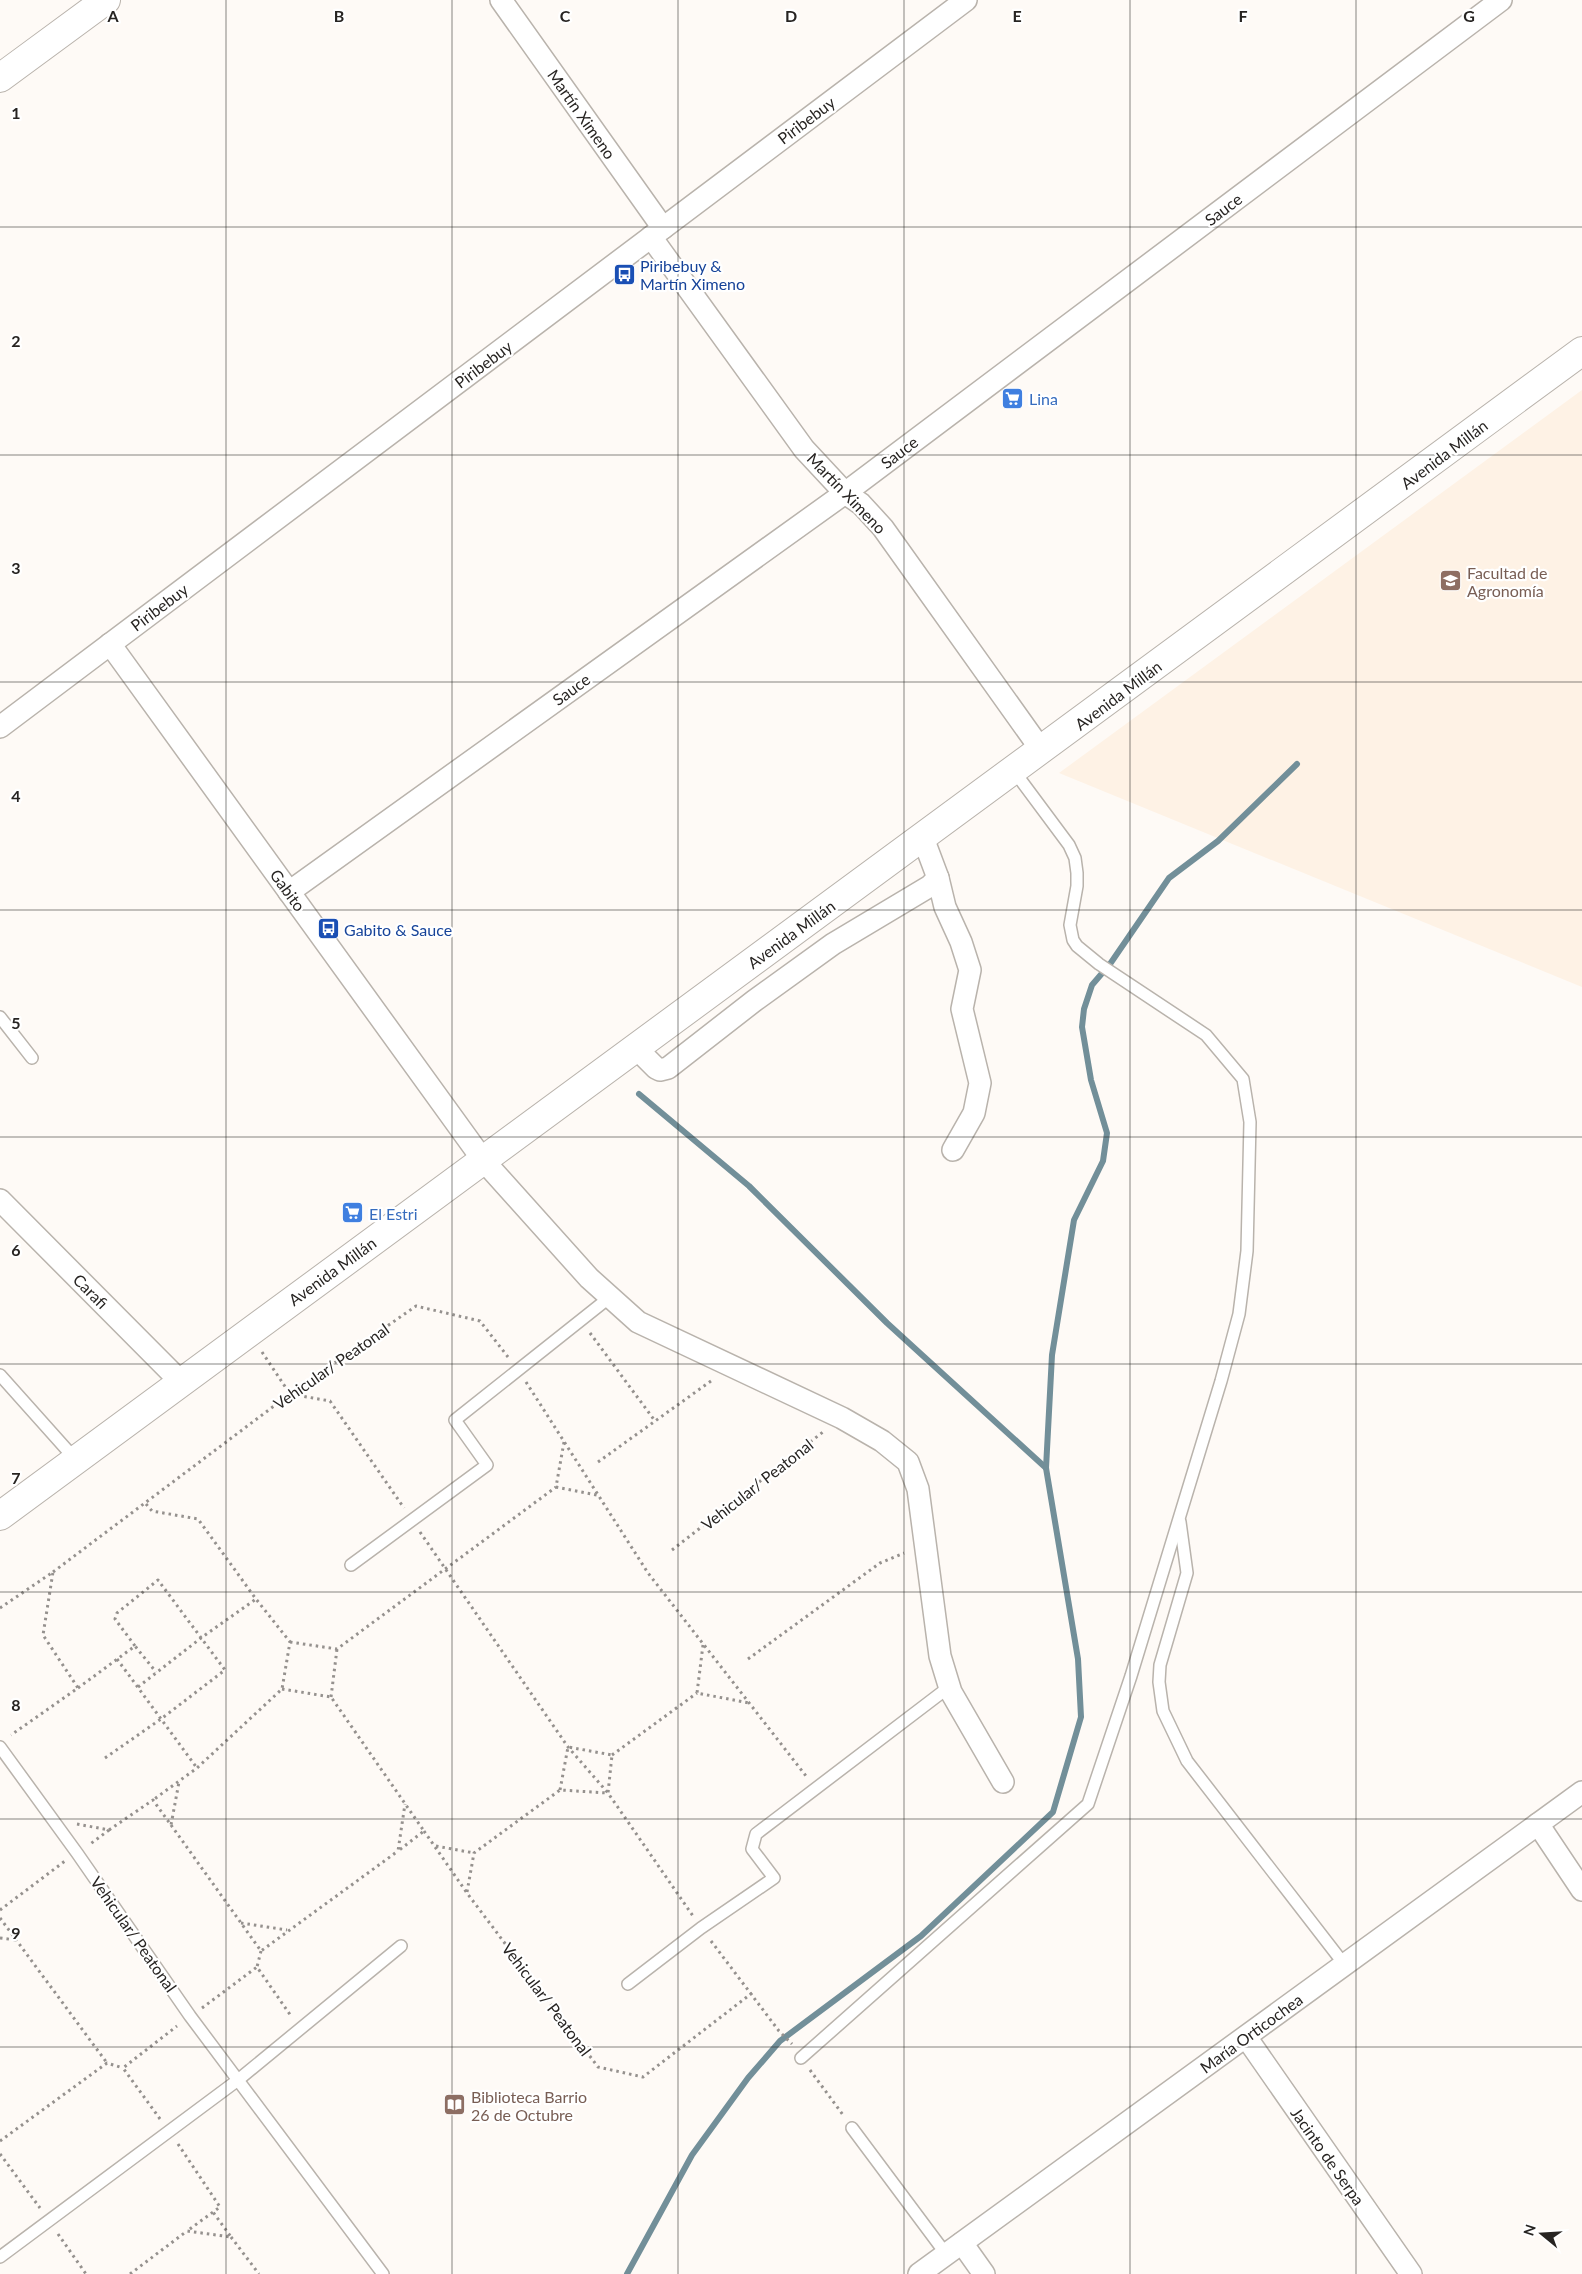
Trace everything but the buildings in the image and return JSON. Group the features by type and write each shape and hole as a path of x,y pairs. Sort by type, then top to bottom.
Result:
{"main road":[{"path":"0,78 106,0"},
{"name":"Avenida Millán","path":"0,1516 635,1047 1014,772 1582,351"}],"street":[{"name":"Martín Ximeno","path":"501,0 804,449 845,493 861,504 883,528 1042,751"},
{"name":"Piribebuy","path":"0,727 966,0"},
{"name":"Sauce","path":"288,892 845,493 1501,0"},
{"name":"Gabito","path":"110,644 484,1160"},
{"path":"923,838 938,878 945,907 961,942 970,970 962,1010 980,1083 974,1113 952,1150"},
{"path":"635,1047 656,1068 660,1070 668,1068 754,1001 833,944 930,886 938,878"},
{"path":"484,1160 589,1278 638,1322 842,1418 882,1441 908,1462 918,1489 940,1656 949,1686 1003,1782"},
{"name":"Carafi","path":"0,1200 181,1382"},
{"name":"María Orticochea","path":"919,2274 1582,1792"},
{"path":"1538,1824 1582,1890"},
{"name":"Jacinto de Serpa","path":"1246,2037 1411,2274"},
{"path":"954,2249 984,2274"}],"lane":[{"path":"801,2058 1088,1804 1131,1676 1221,1381 1239,1314 1247,1252 1250,1122 1243,1079 1206,1035 1114,975 1078,946 1071,933 1071,915 1077,886 1075,858 1068,845 1014,772"},
{"path":"0,1017 32,1058"},
{"path":"351,1565 487,1465 455,1420 610,1297"},
{"path":"0,1375 76,1460"},
{"path":"1179,1518 1187,1573 1160,1665 1159,1682 1163,1711 1186,1761 1344,1964"},
{"path":"628,1984 701,1928 774,1878 752,1849 756,1834 949,1686"},
{"name":"Vehicular/ Peatonal","path":"0,1747 77,1853 190,2016 383,2274"},
{"path":"0,2257 50,2222 238,2080 402,1946"},
{"path":"852,2128 954,2249"}],"path":[{"name":"Vehicular/ Peatonal","path":"0,1608 146,1504 290,1394 416,1306 480,1321 518,1369 648,1573 815,1788"},
{"path":"581,1320 655,1421"},
{"path":"249,1333 290,1394 330,1401 568,1747 608,1793 701,1928 779,2031 792,2044"},
{"path":"598,1462 732,1365"},
{"name":"Vehicular/ Peatonal","path":"672,1550 842,1418"},
{"path":"146,1504 152,1511 198,1519 290,1642 337,1649 556,1487 564,1441"},
{"path":"556,1487 598,1495"},
{"path":"748,1659 880,1563 926,1544"},
{"path":"53,1572 43,1635 78,1688"},
{"path":"105,1758 162,1719 225,1670 158,1580 116,1613 115,1619 156,1672"},
{"path":"138,1686 256,1599"},
{"path":"0,1910 197,1768 282,1689 290,1642"},
{"path":"568,1747 612,1755 696,1693 704,1644"},
{"path":"8,1737 135,1646"},
{"path":"282,1689 331,1697 337,1649"},
{"path":"117,1659 197,1768"},
{"path":"696,1693 750,1703"},
{"name":"Vehicular/ Peatonal","path":"331,1697 467,1893 598,2067 643,2076 752,1994"},
{"path":"560,1790 568,1747"},
{"path":"608,1793 612,1755"},
{"path":"171,1825 179,1782"},
{"path":"467,1893 474,1853 560,1790 608,1793"},
{"path":"153,1800 261,1950"},
{"path":"398,1851 406,1804"},
{"path":"51,1818 109,1830"},
{"path":"123,2068 257,1967 261,1950 424,1831"},
{"path":"436,1846 474,1853"},
{"path":"0,1918 107,2063 123,2068 220,2207 130,2274"},
{"path":"240,1923 287,1930"},
{"path":"0,1938 16,1940"},
{"path":"257,1967 300,2028"},
{"path":"0,2141 107,2063"},
{"path":"808,2068 852,2128"},
{"path":"0,2154 86,2274"},
{"path":"214,2212 259,2274"},
{"path":"187,2231 231,2237"}],"shaded area":[{"name":"Facultad de Agronomía","path":"1582,390 1582,987 1059,773"}],"waterway":[{"path":"627,2274 692,2155 748,2078 780,2041 921,1936 1053,1812 1081,1717 1078,1659 1046,1468 1052,1355 1074,1220 1103,1161 1107,1133 1091,1080 1082,1027 1084,1009 1092,985 1110,964 1169,878 1218,841 1297,764"},
{"path":"639,1094 749,1186 887,1323 1046,1468"}],"place":[{"name":"Piribebuy & Martín Ximeno","path":"624,274"},
{"name":"Lina","path":"1013,398"},
{"name":"Facultad de Agronomía","path":"1451,581"},
{"name":"Gabito & Sauce","path":"328,929"},
{"name":"El Estri","path":"353,1213"},
{"name":"Biblioteca Barrio 26 de Octubre","path":"455,2105"}]}
